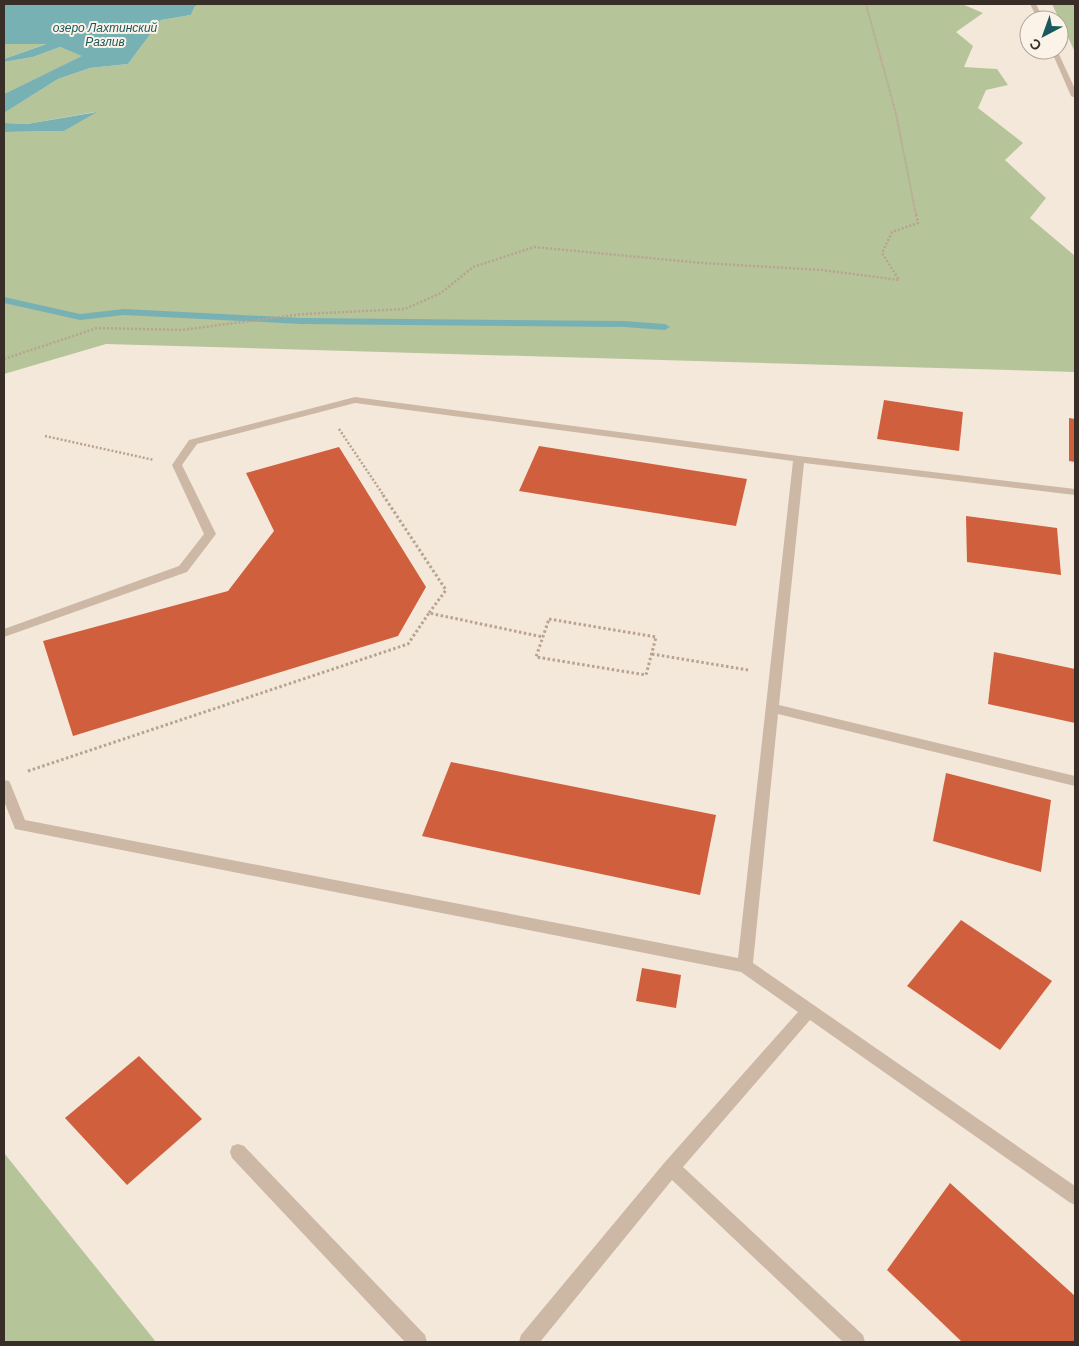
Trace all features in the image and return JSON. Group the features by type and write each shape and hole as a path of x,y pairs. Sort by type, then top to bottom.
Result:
{"lane":[{"path":"1059,60 1075,96"},
{"path":"4,633 183,569 210,534 177,464 193,442 355,400 798,459 1075,492"},
{"path":"745,966 798,459"},
{"path":"772,708 1075,781"},
{"path":"4,785 20,825 745,966 1075,1196"},
{"path":"528,1342 671,1168 809,1010"},
{"path":"238,1152 418,1342"},
{"path":"671,1168 856,1342"}],"path":[{"path":"4,359 96,328 181,330 304,314 406,309 441,294 473,268 534,247 702,263 822,270 899,280 882,253 892,232 918,223 896,114 866,4"},
{"path":"22,773 408,644 446,590 324,408"},
{"path":"45,436 177,464"},
{"path":"429,613 543,637"},
{"path":"548,619 656,637 652,654 646,675 536,657 548,619"},
{"path":"652,654 776,675"}],"green space":[{"path":"204,4 962,4 983,13 956,32 973,46 964,67 997,69 1008,85 986,90 978,108 1023,143 1005,160 1046,198 1030,218 1075,256 1075,372 106,344 4,374 4,132 64,131 95,112 27,124 4,123 4,113 58,79 90,68 128,64 161,20 191,15 195,6"},
{"path":"1052,4 1075,4 1075,52 1069,39 1069,10 1055,10"},
{"path":"48,43 4,59 4,44"},
{"path":"60,47 83,56 4,94 4,62 33,57"},
{"path":"4,1153 156,1342 4,1342"}],"water":[{"name":"озеро Лахтинский Разлив","path":"4,4 204,4 195,6 191,15 161,20 128,64 90,68 58,79 4,113 4,94 82,56 60,47 33,57 4,62 4,59 46,44 4,44"},
{"path":"97,112 64,131 4,132 4,123 27,124"}],"building":[{"path":"884,400 963,412 959,451 877,439"},
{"path":"1069,418 1075,419 1075,462 1069,461"},
{"path":"539,446 747,479 736,526 519,491"},
{"path":"339,447 426,587 398,636 73,736 43,641 228,591 274,531 246,473"},
{"path":"966,516 1057,528 1061,575 967,562"},
{"path":"994,652 1075,669 1075,723 988,704"},
{"path":"451,762 716,815 700,895 422,836"},
{"path":"946,773 1051,800 1041,872 933,841"},
{"path":"961,920 1052,981 1000,1050 907,986"},
{"path":"642,968 681,975 676,1008 636,1001"},
{"path":"139,1056 202,1119 127,1185 65,1118"},
{"path":"950,1183 1075,1296 1075,1342 962,1342 887,1270"}],"waterway":[{"path":"4,300 80,317 124,312 301,321 624,324 665,327"}]}
